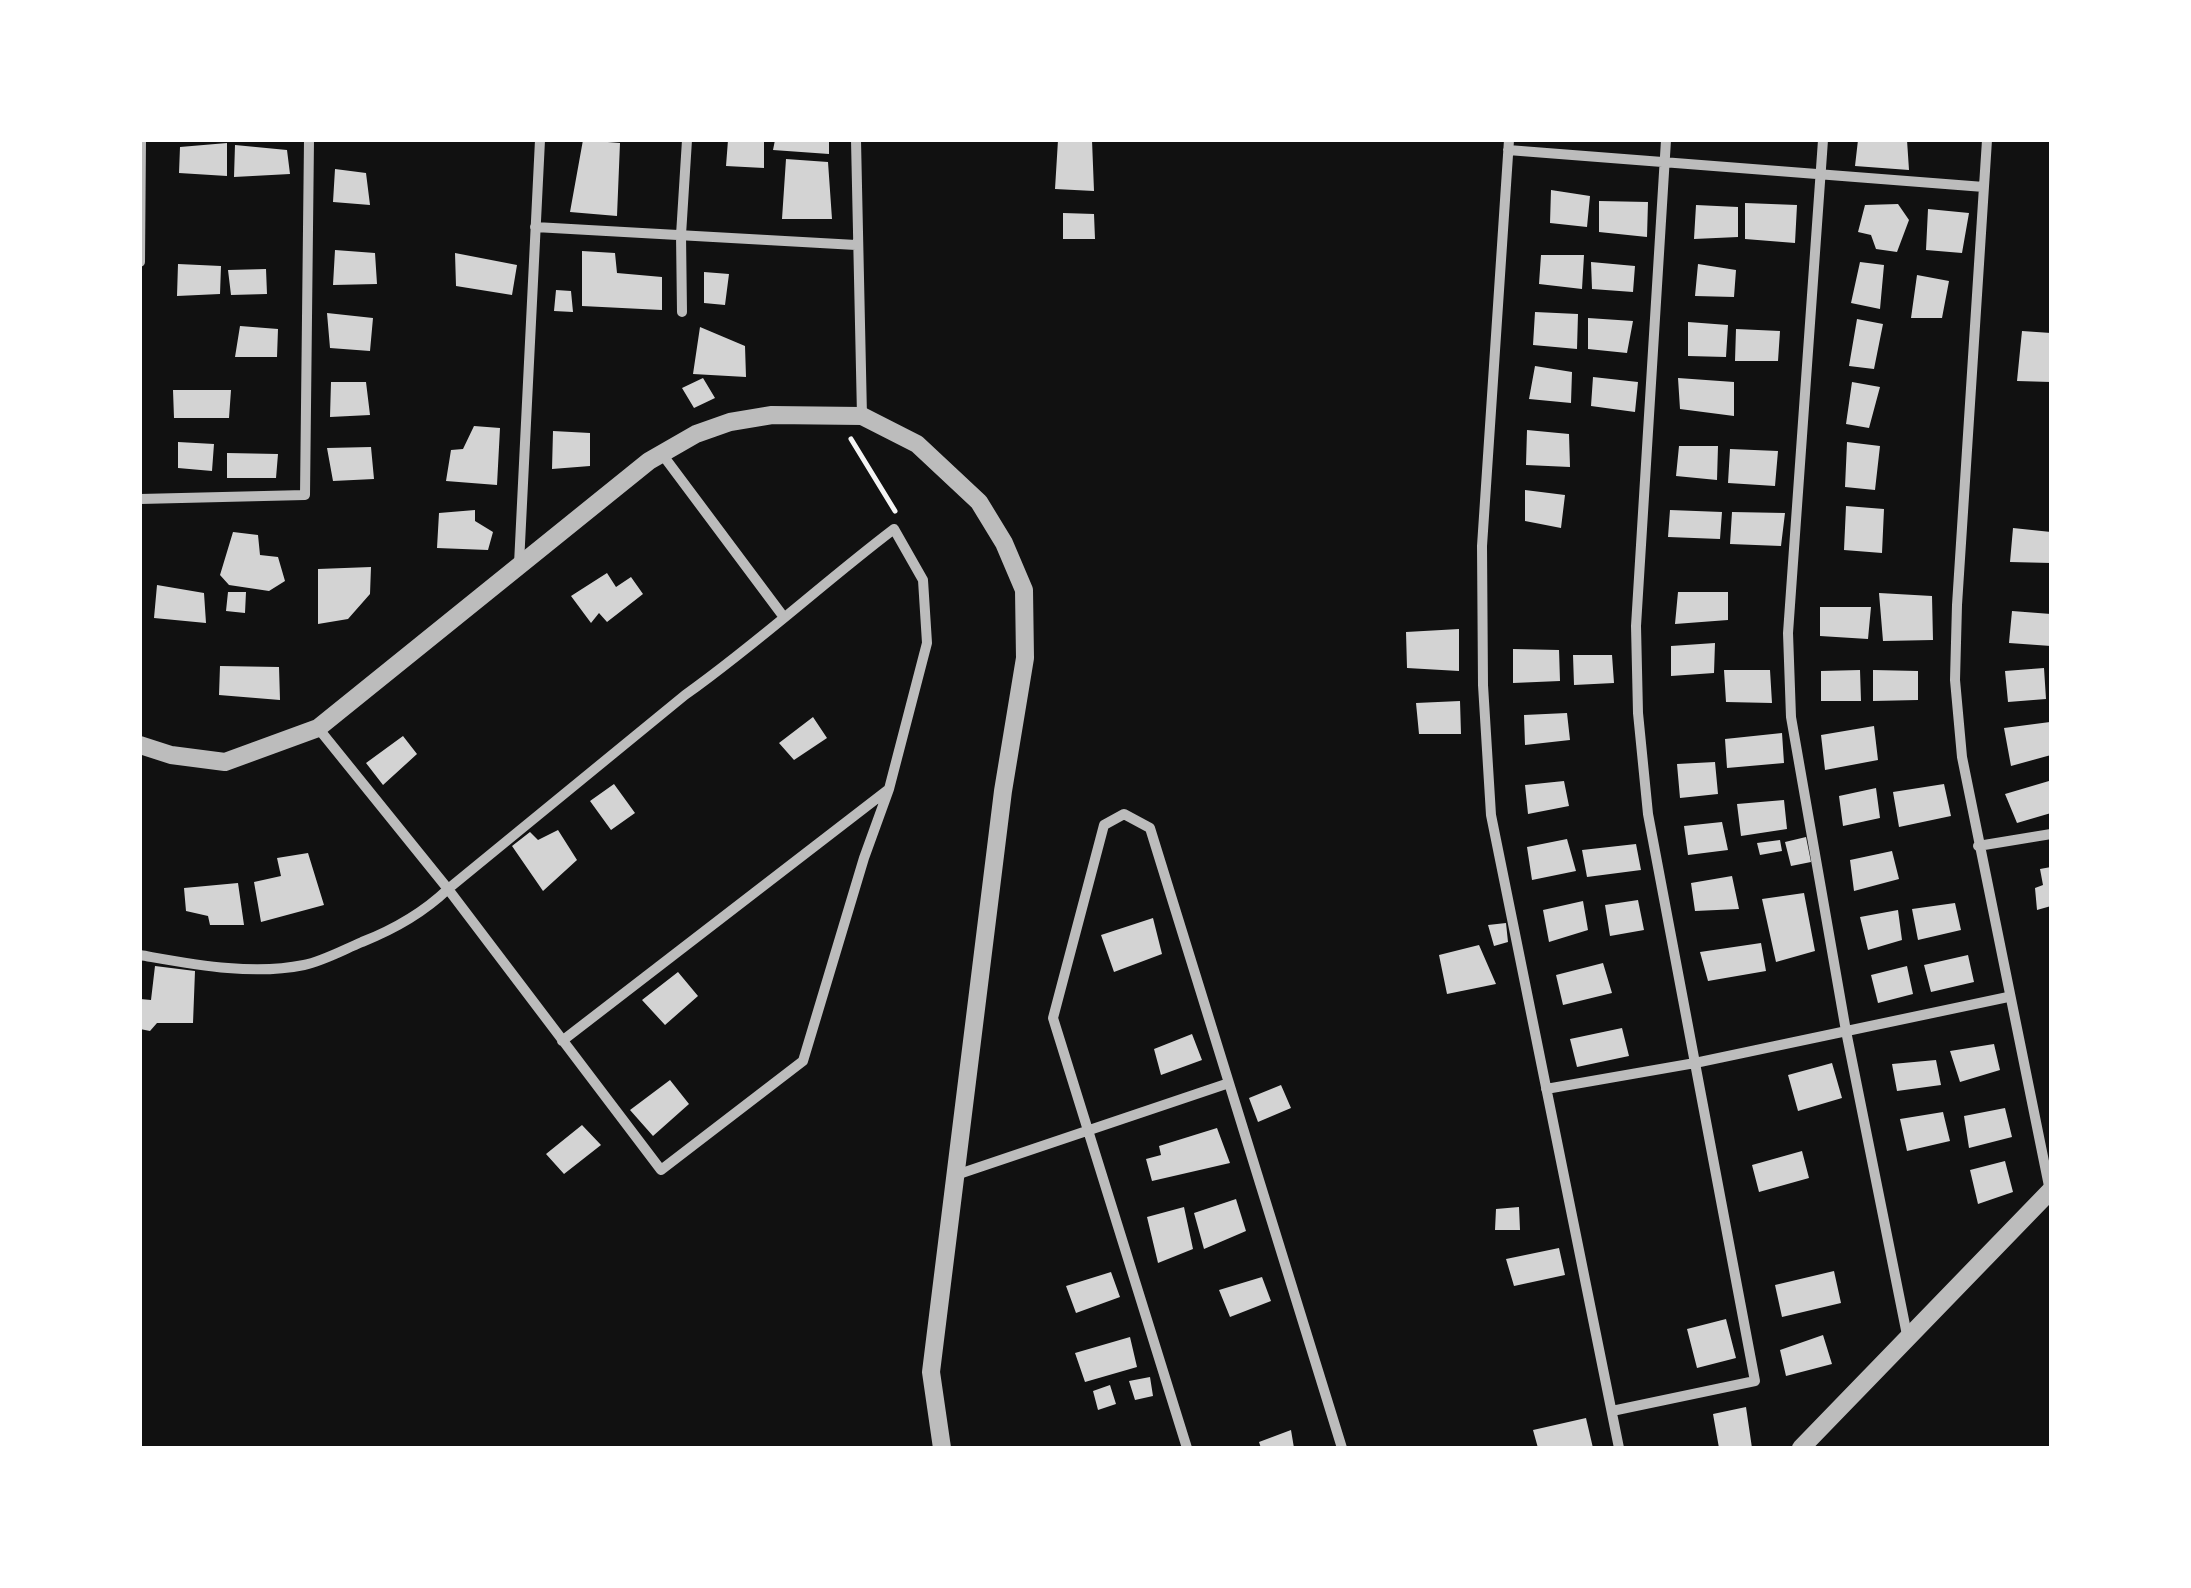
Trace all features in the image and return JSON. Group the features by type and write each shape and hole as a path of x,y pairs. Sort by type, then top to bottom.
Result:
{"street":[{"path":"140,262 141,140"},
{"path":"140,498 305,495 309,140"},
{"path":"519,564 540,140"},
{"path":"682,312 681,235 687,140"},
{"path":"856,140 862,416"},
{"path":"1612,1411 1755,1382 1648,814 1638,713 1636,626 1666,140"},
{"path":"1823,140 1788,633 1791,717 1846,1031 1907,1336"},
{"path":"1801,1448 2050,1190 1978,846 1962,757 1956,680 1956,605 1987,140"},
{"path":"1619,1448 1490,815 1483,685 1482,546 1509,145 1984,187"},
{"path":"535,228 856,245"},
{"path":"140,745 171,755 225,762 318,728 519,564 662,454 696,434 730,422 772,415 862,416 917,444 979,502 1004,543 1024,590 1024,658 1003,791 931,1372 942,1448"},
{"path":"662,454 784,616"},
{"path":"140,955 196,965 270,969 306,965 373,938 425,911 448,889 894,529 923,580 927,643 890,789 864,858 802,1061 662,1170 448,889 318,728"},
{"path":"562,1041 890,789"},
{"path":"1187,1448 1053,1018 1104,825 1124,814 1150,828 1342,1448"},
{"path":"1978,846 2051,834"},
{"path":"1546,1089 1695,1063 2008,997"},
{"path":"956,1175 1229,1083"}],"path":[{"path":"837,416 895,510 894,529"}],"building":[{"path":"583,140 620,143 617,216 570,212"},
{"path":"728,140 764,140 764,168 726,166"},
{"path":"775,140 829,140 829,154 773,150"},
{"path":"1058,140 1092,140 1094,191 1055,189"},
{"path":"1858,140 1907,140 1909,170 1855,166"},
{"path":"227,143 227,176 179,173 180,147"},
{"path":"235,145 287,150 290,174 234,177"},
{"path":"786,159 828,162 832,219 782,219"},
{"path":"335,169 366,173 370,205 333,202"},
{"path":"1551,190 1590,196 1587,227 1550,223"},
{"path":"1599,201 1648,202 1647,237 1599,232"},
{"path":"1745,203 1797,205 1795,243 1745,239"},
{"path":"1898,204 1909,220 1897,252 1876,249 1871,235 1858,232 1865,205"},
{"path":"1696,205 1738,207 1738,237 1694,239"},
{"path":"1928,209 1969,213 1962,253 1926,250"},
{"path":"1063,213 1094,214 1095,239 1063,239"},
{"path":"335,250 375,253 377,284 333,285"},
{"path":"582,251 615,253 617,273 662,277 662,310 582,306"},
{"path":"455,253 517,265 512,295 456,286"},
{"path":"1541,255 1584,255 1582,289 1539,284"},
{"path":"1591,262 1635,266 1633,292 1592,289"},
{"path":"1860,262 1884,265 1880,309 1851,303"},
{"path":"178,264 221,266 220,294 177,296"},
{"path":"1698,264 1736,270 1734,297 1695,296"},
{"path":"266,269 267,294 231,295 228,270"},
{"path":"704,272 729,274 725,305 704,303"},
{"path":"1917,275 1949,281 1942,318 1911,318"},
{"path":"556,290 571,291 573,312 554,311"},
{"path":"1535,312 1578,314 1577,349 1533,345"},
{"path":"327,313 373,318 370,351 330,348"},
{"path":"1588,318 1633,321 1627,353 1588,349"},
{"path":"1857,319 1883,324 1874,369 1849,366"},
{"path":"1688,322 1728,325 1726,357 1688,356"},
{"path":"240,326 278,329 277,357 235,357"},
{"path":"700,327 745,346 746,377 693,374"},
{"path":"1736,329 1780,331 1778,361 1735,361"},
{"path":"2022,331 2051,333 2051,382 2017,381"},
{"path":"1535,366 1572,372 1571,403 1529,399"},
{"path":"1593,377 1638,382 1635,412 1591,406"},
{"path":"703,378 715,398 694,408 682,388"},
{"path":"1678,378 1734,382 1734,416 1680,409"},
{"path":"331,382 366,382 370,415 330,417"},
{"path":"1852,382 1880,387 1869,428 1846,424"},
{"path":"173,390 231,390 229,418 174,418"},
{"path":"474,426 500,428 497,485 446,481 451,450 463,449"},
{"path":"1527,430 1569,434 1570,467 1526,465"},
{"path":"553,431 590,433 590,466 552,469"},
{"path":"178,442 214,444 212,471 178,468"},
{"path":"1847,442 1880,446 1875,490 1845,487"},
{"path":"1679,446 1718,446 1717,480 1676,476"},
{"path":"371,447 374,479 333,481 327,448"},
{"path":"1730,449 1778,451 1775,486 1728,483"},
{"path":"227,453 278,454 276,478 227,478"},
{"path":"1525,490 1565,495 1561,528 1525,521"},
{"path":"1846,506 1884,509 1882,553 1844,550"},
{"path":"475,510 475,521 493,532 488,550 437,548 439,513"},
{"path":"1670,510 1722,512 1720,539 1668,537"},
{"path":"1732,512 1785,513 1781,546 1730,544"},
{"path":"2013,528 2051,532 2051,563 2010,562"},
{"path":"233,532 258,535 260,555 278,557 285,581 269,591 229,585 220,575"},
{"path":"371,567 370,594 348,619 318,624 318,569"},
{"path":"607,573 616,587 631,577 643,594 607,622 599,613 591,623 571,596"},
{"path":"157,585 204,593 206,623 154,618"},
{"path":"228,592 246,592 245,613 226,611"},
{"path":"1678,592 1728,592 1728,620 1675,624"},
{"path":"1879,593 1932,596 1933,640 1883,641"},
{"path":"1820,607 1871,607 1868,639 1820,636"},
{"path":"2012,611 2051,614 2051,646 2009,643"},
{"path":"1459,629 1459,671 1407,668 1406,632"},
{"path":"1715,643 1714,673 1671,676 1671,646"},
{"path":"1513,649 1559,650 1560,681 1513,683"},
{"path":"1573,655 1612,655 1614,683 1574,685"},
{"path":"220,666 279,667 280,700 219,695"},
{"path":"2044,668 2046,699 2008,702 2005,671"},
{"path":"1724,670 1770,670 1772,703 1726,702"},
{"path":"1860,670 1861,701 1821,701 1821,671"},
{"path":"1873,670 1918,671 1918,700 1873,701"},
{"path":"1460,701 1461,734 1419,734 1416,703"},
{"path":"1567,713 1570,740 1525,745 1524,715"},
{"path":"813,717 827,738 794,760 779,743"},
{"path":"2050,722 2051,755 2011,766 2004,728"},
{"path":"1874,726 1878,760 1825,770 1821,735"},
{"path":"1782,733 1784,763 1727,768 1725,739"},
{"path":"403,736 417,754 383,785 366,763"},
{"path":"1715,762 1718,794 1680,798 1677,764"},
{"path":"1564,781 1569,806 1528,814 1525,785"},
{"path":"2049,781 2051,813 2017,823 2005,794"},
{"path":"614,784 635,813 611,830 590,801"},
{"path":"1944,784 1951,816 1899,827 1893,792"},
{"path":"1876,788 1880,818 1843,826 1839,796"},
{"path":"1784,800 1787,829 1741,836 1737,804"},
{"path":"1722,822 1728,850 1688,855 1684,826"},
{"path":"558,830 577,860 543,891 512,846 530,832 538,840"},
{"path":"1806,837 1811,862 1791,866 1785,842"},
{"path":"1567,839 1576,871 1532,880 1527,847"},
{"path":"1780,840 1782,851 1760,855 1757,843"},
{"path":"1636,844 1641,870 1587,877 1582,850"},
{"path":"1892,851 1899,879 1854,891 1850,860"},
{"path":"308,853 324,905 261,922 254,882 281,876 277,858"},
{"path":"2051,867 2051,906 2037,910 2035,888 2043,885 2040,869"},
{"path":"1732,876 1739,909 1695,911 1691,883"},
{"path":"238,883 244,925 210,925 208,916 186,911 184,888"},
{"path":"1804,893 1815,951 1776,962 1762,899"},
{"path":"1638,900 1644,930 1610,936 1605,905"},
{"path":"1583,901 1588,930 1549,942 1543,910"},
{"path":"1955,903 1961,930 1918,940 1912,909"},
{"path":"1898,910 1902,940 1868,950 1860,917"},
{"path":"1153,918 1162,954 1114,972 1101,935"},
{"path":"1506,923 1508,942 1494,946 1488,925"},
{"path":"1761,943 1766,971 1708,981 1700,952"},
{"path":"1479,945 1496,984 1447,994 1439,955"},
{"path":"1968,955 1974,982 1931,992 1924,965"},
{"path":"1603,963 1612,993 1563,1005 1556,975"},
{"path":"155,966 195,971 193,1023 157,1023 150,1031 140,1029 140,999 151,1000"},
{"path":"1907,966 1913,994 1878,1003 1871,975"},
{"path":"678,972 698,996 665,1025 642,1000"},
{"path":"1622,1028 1629,1056 1577,1067 1570,1039"},
{"path":"1192,1034 1202,1060 1161,1075 1154,1049"},
{"path":"1994,1044 2000,1070 1960,1082 1950,1051"},
{"path":"1936,1060 1941,1085 1897,1091 1892,1064"},
{"path":"1832,1063 1842,1098 1798,1111 1788,1075"},
{"path":"670,1080 689,1104 653,1136 630,1110"},
{"path":"1281,1085 1291,1108 1258,1122 1249,1098"},
{"path":"2005,1108 2012,1137 1969,1148 1964,1116"},
{"path":"1943,1112 1950,1141 1907,1151 1900,1119"},
{"path":"582,1125 601,1145 564,1174 546,1154"},
{"path":"1217,1128 1230,1163 1152,1181 1146,1159 1161,1155 1159,1146"},
{"path":"1802,1151 1809,1178 1759,1192 1752,1165"},
{"path":"2005,1161 2013,1192 1978,1204 1970,1170"},
{"path":"1236,1199 1246,1231 1204,1249 1194,1213"},
{"path":"1184,1207 1193,1249 1158,1263 1147,1217"},
{"path":"1519,1207 1520,1230 1495,1230 1496,1209"},
{"path":"1559,1248 1565,1275 1514,1286 1506,1259"},
{"path":"1834,1271 1841,1303 1782,1317 1775,1285"},
{"path":"1111,1272 1120,1297 1076,1313 1066,1286"},
{"path":"1262,1277 1271,1301 1230,1317 1219,1290"},
{"path":"1726,1319 1736,1358 1697,1368 1687,1329"},
{"path":"1823,1335 1832,1364 1786,1376 1780,1350"},
{"path":"1130,1337 1137,1367 1085,1382 1075,1353"},
{"path":"1150,1377 1153,1396 1135,1400 1129,1381"},
{"path":"1110,1385 1116,1404 1098,1410 1093,1391"},
{"path":"1746,1407 1752,1448 1719,1448 1713,1414"},
{"path":"1586,1418 1593,1448 1538,1448 1533,1430"},
{"path":"1291,1430 1294,1448 1261,1448 1259,1442"}]}
